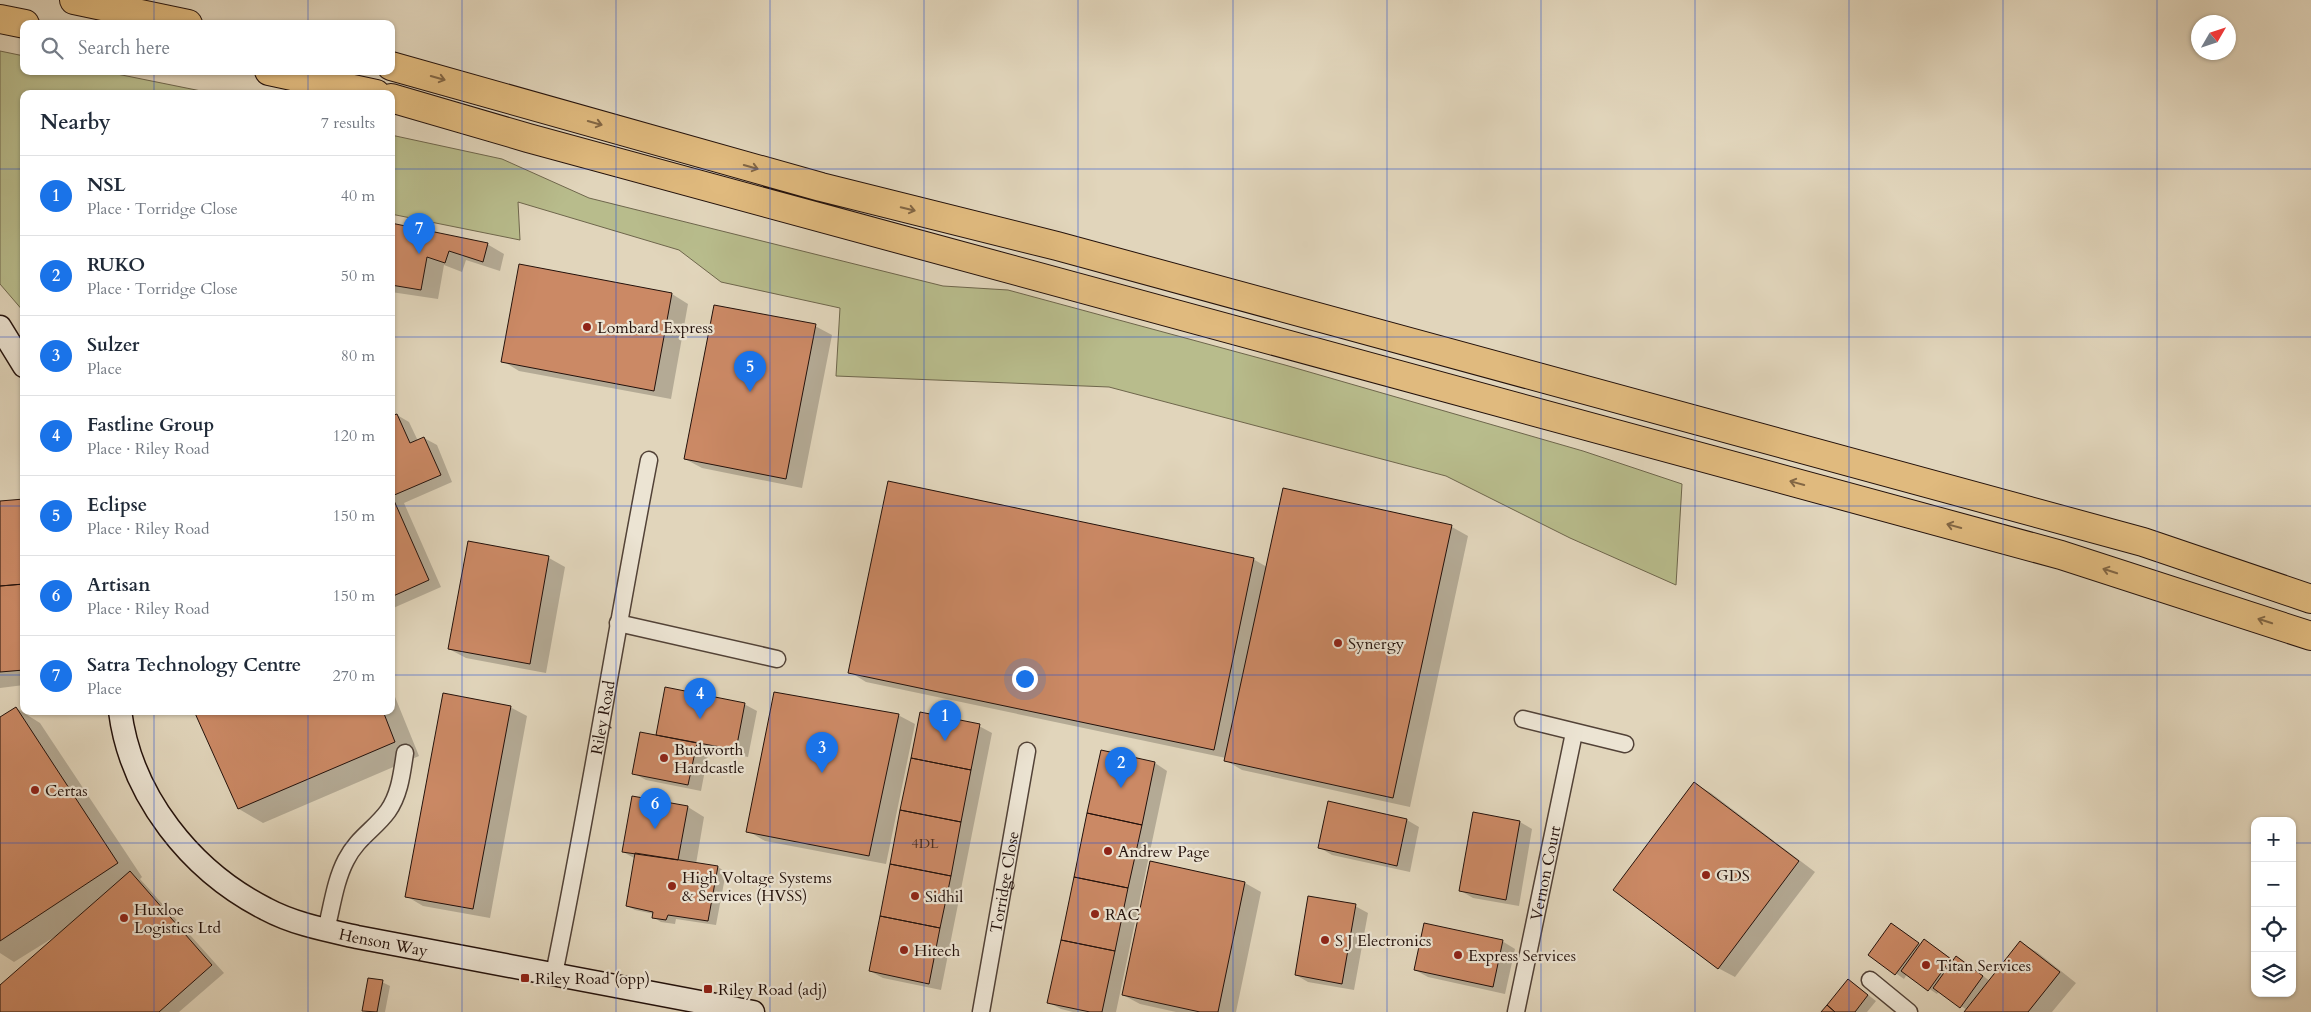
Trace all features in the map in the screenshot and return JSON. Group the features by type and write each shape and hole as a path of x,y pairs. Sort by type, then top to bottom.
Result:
{"highway":[{"path":"74,0 169,20"},
{"path":"0,19 20,23"},
{"path":"395,67 821,187 1057,246 2143,542 2311,598"},
{"path":"288,75 357,90"},
{"path":"395,99 528,138 2061,555 2311,636"}],"street":[{"path":"0,327 20,360"},
{"name":"Riley Road","path":"554,974 592,779 618,623 649,460"},
{"path":"618,623 777,659"},
{"name":"Henson Way","path":"120,715 122,727 133,763 146,791 164,821 187,850 210,872 253,902 293,921 326,930 753,1012"},
{"path":"1524,719 1625,744"},
{"name":"Vernon Court","path":"1516,1012 1574,732"},
{"name":"Torridge Close","path":"981,1012 1027,750"},
{"path":"326,930 339,877 345,861 364,834 387,813 399,785 406,753"},
{"path":"1870,980 1891,1007 1909,1012"}],"green space":[{"path":"0,51 20,55 20,75 122,75 196,90 20,90 20,307 0,284"},
{"path":"395,136 502,159 589,198 943,286 1008,290 1285,365 1583,451 1682,484 1676,585 1570,538 1446,476 1109,387 836,376 840,308 721,282 679,250 518,202 520,240 395,215"}],"building":[{"path":"395,224 488,243 483,262 449,251 445,263 427,257 421,290 395,286"},
{"name":"Lombard Express","path":"519,264 672,293 654,391 501,362"},
{"path":"714,305 816,324 786,479 684,459"},
{"path":"397,414 410,443 424,437 441,475 395,495 395,415"},
{"path":"888,481 1254,558 1214,750 848,673"},
{"name":"Synergy","path":"1283,488 1452,525 1393,798 1224,761"},
{"path":"20,499 20,584 0,586 0,501"},
{"path":"395,503 429,580 395,595"},
{"path":"468,541 549,556 530,664 448,649"},
{"path":"20,584 20,670 0,672 0,586"},
{"path":"665,687 745,703 736,750 656,735"},
{"path":"774,692 899,714 869,856 746,832"},
{"path":"443,693 511,706 473,909 405,897"},
{"name":"Certas","path":"16,707 118,863 0,941 0,717"},
{"path":"920,712 980,724 971,770 911,758"},
{"path":"196,715 385,715 395,742 238,809"},
{"name":"Budworth Hardcastle","path":"640,732 697,743 688,785 632,774"},
{"path":"1101,750 1155,762 1142,825 1087,813"},
{"path":"911,758 971,770 961,822 900,810"},
{"name":"GDS","path":"1694,782 1799,861 1718,969 1613,890"},
{"path":"632,796 688,806 678,860 622,852"},
{"path":"1328,801 1407,819 1397,866 1318,848"},
{"path":"900,810 961,822 951,876 890,864"},
{"path":"1473,812 1520,821 1506,900 1459,891"},
{"name":"Andrew Page","path":"1087,813 1142,825 1128,888 1074,877"},
{"name":"High Voltage Systems & Services (HVSS)","path":"635,853 718,866 708,921 668,915 666,920 652,918 653,912 626,906"},
{"path":"1150,861 1245,882 1218,1012 1200,1012 1122,995"},
{"name":"Sidhil","path":"890,864 951,876 940,928 880,916"},
{"name":"Huxloe Logistics Ltd","path":"130,871 212,965 159,1012 0,1012 0,985"},
{"name":"RAC","path":"1074,877 1128,888 1115,951 1061,940"},
{"name":"S J Electronics","path":"1308,896 1356,904 1342,984 1295,975"},
{"name":"Hitech","path":"880,916 940,928 929,984 869,971"},
{"name":"Express Services","path":"1424,923 1503,940 1493,987 1414,970"},
{"path":"1891,923 1919,943 1895,975 1868,955"},
{"name":"Titan Services","path":"1924,939 1951,959 1928,991 1901,971"},
{"path":"1061,940 1115,951 1102,1012 1090,1012 1047,1003"},
{"path":"2020,941 2060,972 2028,1012 1964,1012"},
{"path":"1956,956 1983,976 1960,1008 1933,988"},
{"path":"368,978 383,980 377,1012 362,1011"},
{"path":"1848,979 1868,995 1855,1012 1835,1012 1827,1005"},
{"path":"1827,1005 1835,1012 1821,1012"}],"place":[{"name":"Satra Technology Centre","path":"419,254"},
{"name":"Lombard Express","path":"587,327"},
{"name":"Eclipse","path":"750,392"},
{"name":"Synergy","path":"1338,643"},
{"name":"Fastline Group","path":"700,719"},
{"name":"NSL","path":"945,741"},
{"name":"Budworth Hardcastle","path":"664,758"},
{"name":"Sulzer","path":"822,773"},
{"name":"RUKO","path":"1121,788"},
{"name":"Certas","path":"35,790"},
{"name":"Artisan","path":"655,829"},
{"name":"Andrew Page","path":"1108,851"},
{"name":"GDS","path":"1706,875"},
{"name":"High Voltage Systems & Services (HVSS)","path":"672,886"},
{"name":"Sidhil","path":"915,896"},
{"name":"RAC","path":"1095,914"},
{"name":"Huxloe Logistics Ltd","path":"124,918"},
{"name":"S J Electronics","path":"1325,940"},
{"name":"Hitech","path":"904,950"},
{"name":"Express Services","path":"1458,955"},
{"name":"Titan Services","path":"1926,965"},
{"name":"Riley Road (opp)","path":"525,978"},
{"name":"Riley Road (adj)","path":"708,989"}]}
